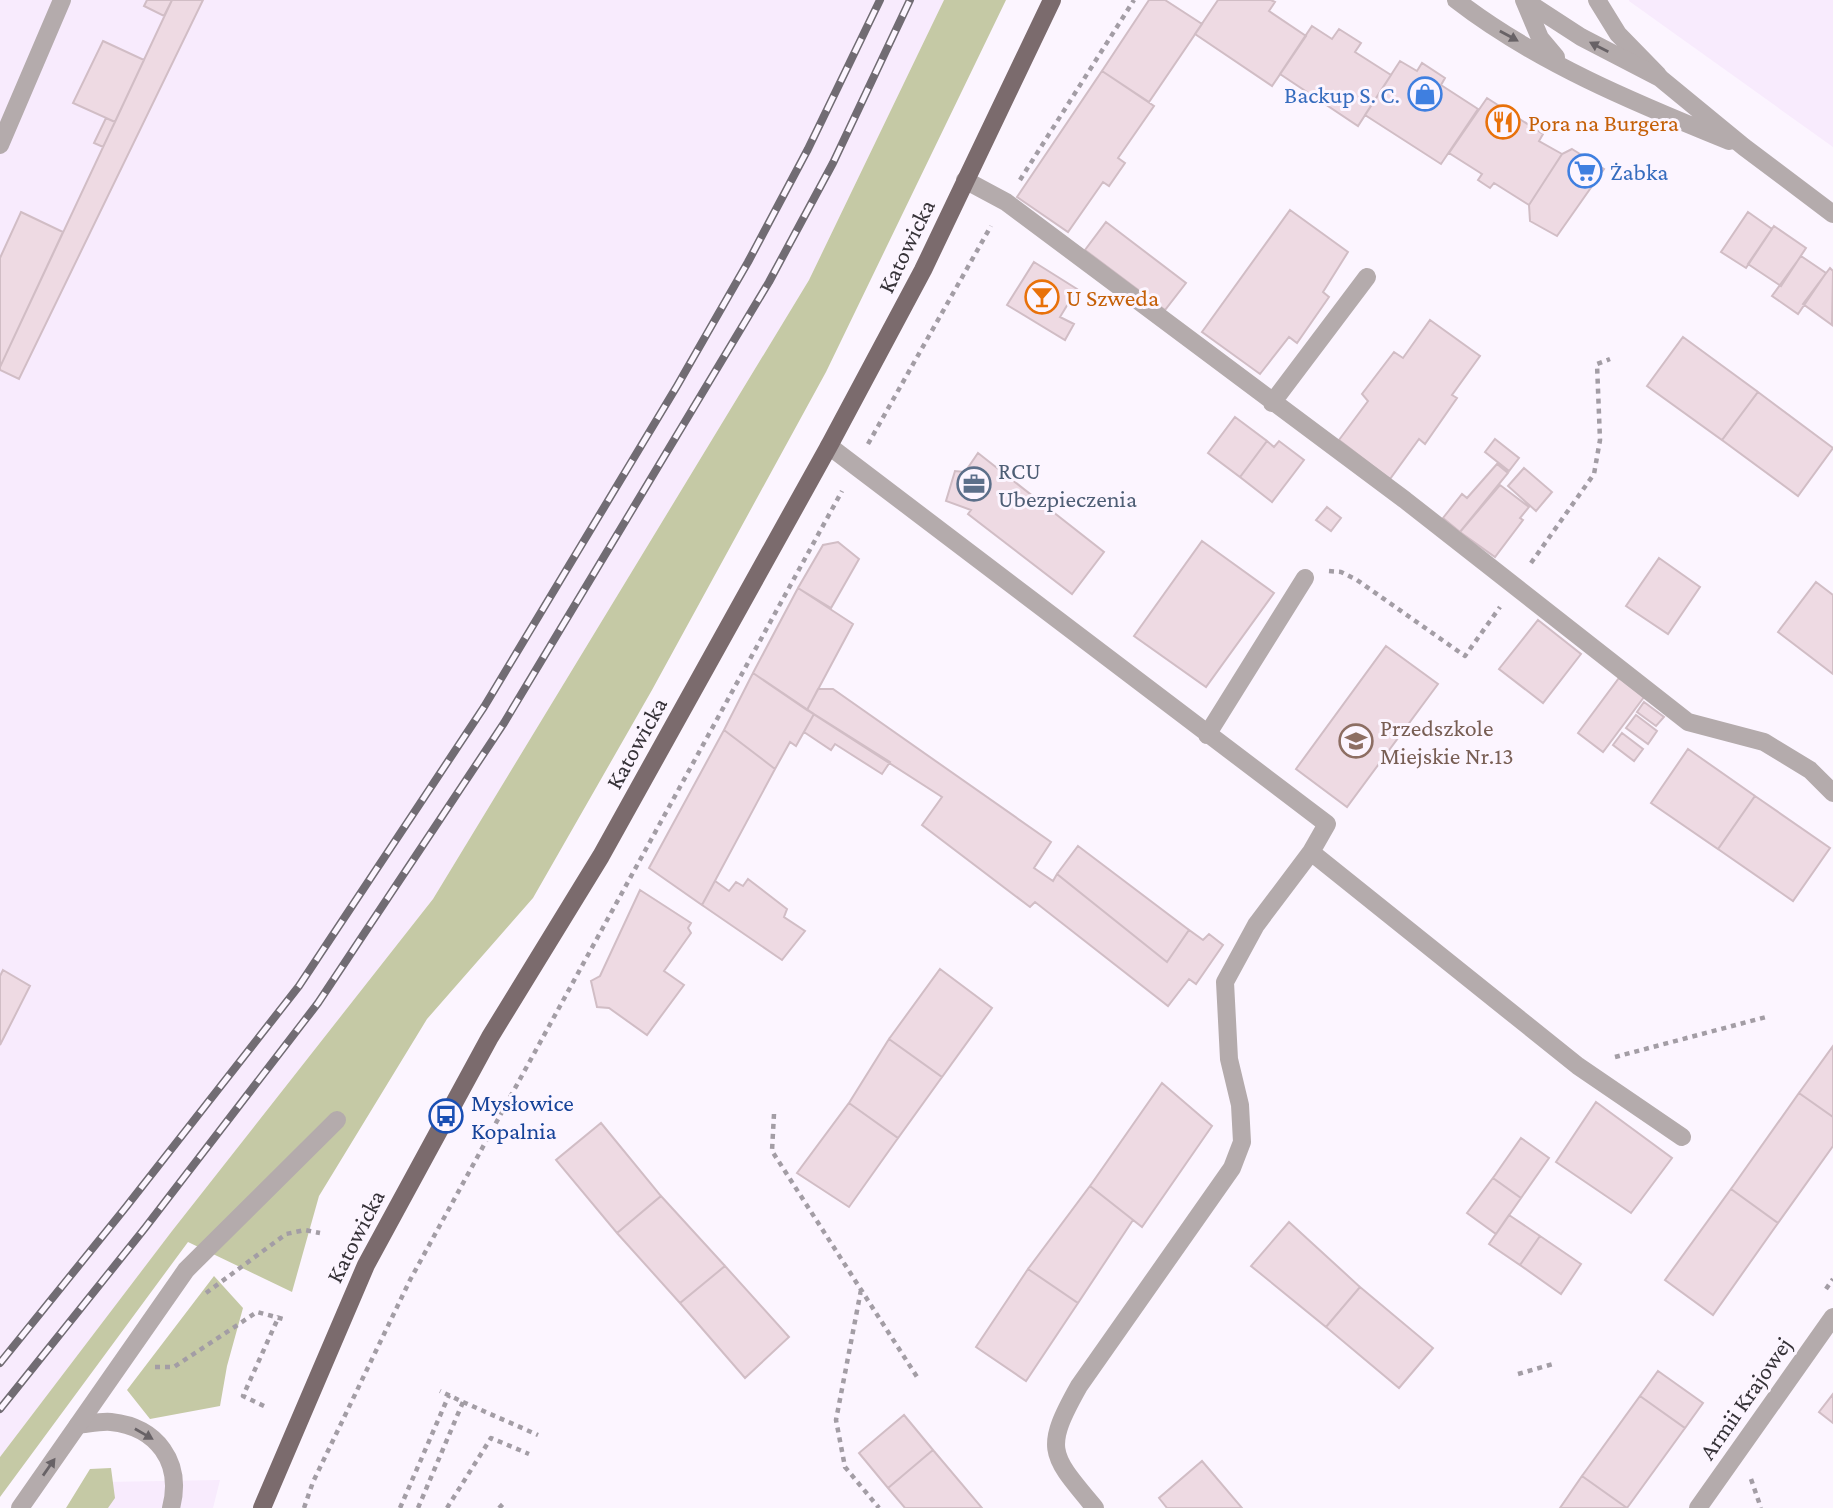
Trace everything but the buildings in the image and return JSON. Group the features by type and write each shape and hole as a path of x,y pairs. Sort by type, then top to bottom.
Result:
{"main road":[{"name":"Katowicka","path":"262,1508 366,1265 477,1059 601,856 829,446 923,270 1052,0"}],"street":[{"path":"0,145 62,0"},
{"path":"1456,0 1485,23 1565,67 1668,116 1744,147"},
{"path":"1524,0 1539,38 1565,67"},
{"path":"1524,0 1581,37 1660,78"},
{"path":"1597,0 1618,34 1660,78 1744,147 1833,214"},
{"path":"965,180 1006,202 1405,500 1688,722 1765,742 1810,770 1833,793"},
{"path":"1272,403 1367,277"},
{"path":"829,446 1327,824 1311,852 1256,925 1224,982 1229,1059 1240,1105 1242,1142 1233,1168 1079,1386 1060,1420 1055,1446 1065,1472 1095,1508"},
{"path":"1207,735 1305,578"},
{"path":"1311,852 1578,1066 1682,1137"},
{"path":"20,1508 186,1270 337,1120"},
{"name":"Armii Krajowej","path":"1698,1508 1833,1317"},
{"path":"78,1426 109,1422 140,1429 162,1446 173,1470 174,1498 171,1508"}],"path":[{"path":"304,1508 313,1482 410,1280 856,466 976,250 1133,0"},
{"path":"1305,578 1326,571 1341,572 1357,580 1465,656 1594,474 1600,440 1597,364 1610,359"},
{"path":"1578,1066 1766,1017"},
{"path":"774,1114 772,1151 919,1380"},
{"path":"200,1303 207,1292 286,1234 305,1230 320,1233"},
{"path":"861,1290 836,1420 845,1466 879,1508"},
{"path":"155,1367 174,1367 257,1312 287,1320"},
{"path":"264,1406 243,1396 279,1316"},
{"path":"147,1378 162,1356"},
{"path":"1518,1374 1553,1364"},
{"path":"440,1391 538,1435"},
{"path":"400,1508 449,1395"},
{"path":"418,1508 463,1402"},
{"path":"447,1508 491,1438 529,1454"},
{"path":"1749,1472 1761,1508"},
{"path":"499,1508 506,1501"}],"shaded area":[{"path":"0,0 944,0 809,280 433,899 172,1231 0,1457"},
{"path":"1833,0 1833,147 1629,1"},
{"path":"220,1480 213,1508 86,1508 104,1482"}],"green space":[{"path":"944,0 1006,0 826,372 652,690 533,898 427,1019 319,1196 292,1292 188,1242 0,1497 0,1457 172,1231 433,899 809,280"},
{"path":"214,1276 243,1308 227,1366 220,1406 150,1419 127,1390"},
{"path":"111,1468 115,1498 108,1508 66,1508 90,1469"}],"railway":[{"path":"0,1363 299,986 484,707 677,386 748,262 808,149 880,0"},
{"path":"0,1409 145,1228 318,1003 504,723 769,282 833,163 910,0"}],"place":[{"name":"Backup S. C.","path":"1425,94"},
{"name":"Pora na Burgera","path":"1503,122"},
{"name":"Żabka","path":"1585,171"},
{"name":"U Szweda","path":"1042,297"},
{"name":"RCU Ubezpieczenia","path":"974,484"},
{"name":"Przedszkole Miejskie Nr.13","path":"1356,741"},
{"name":"Mysłowice Kopalnia","path":"446,1116"}]}
